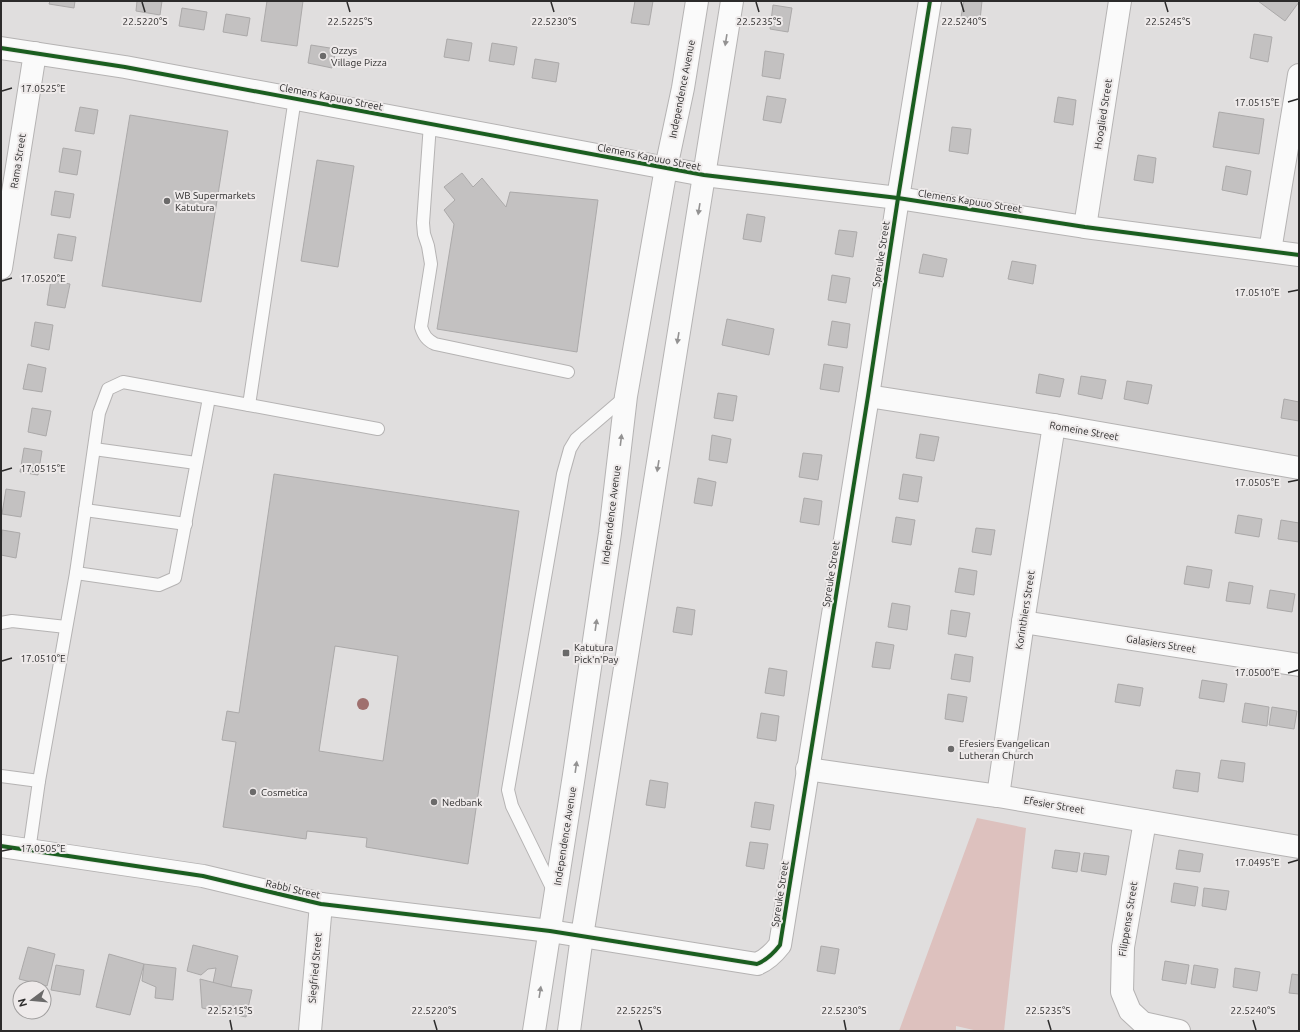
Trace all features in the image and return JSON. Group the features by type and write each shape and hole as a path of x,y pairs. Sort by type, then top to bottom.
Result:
{"street":[{"name":"Independence Avenue","path":"534,1031 610,532 626,396 666,168 683,88 698,1"},
{"path":"569,1031 582,936 732,1"},
{"name":"Spreuke Street","path":"582,936 757,964 772,955 780,945 930,1"},
{"name":"Hooglied Street","path":"1086,227 1120,1"},
{"name":"Clemens Kapuuo Street","path":"1,48 125,67 704,175 898,198 1086,227 1299,256"},
{"name":"Rama Street","path":"1,268 35,53"},
{"path":"1270,251 1299,75"},
{"name":"Romeine Street","path":"868,396 1054,425 1299,468"},
{"name":"Korinthiers Street","path":"998,796 1023,622 1054,425"},
{"name":"Galasiers Street","path":"1023,622 1299,665"},
{"name":"Efesier Street","path":"807,769 998,796 1299,847"},
{"name":"Filippense Street","path":"1145,821 1122,947 1122,992 1130,1011 1143,1023 1179,1031"},
{"name":"Rabbi Street","path":"1,846 203,876 321,904 582,936"},
{"name":"Siegfried Street","path":"310,1031 321,904"}],"lane":[{"path":"250,405 295,98"},
{"path":"430,124 423,223 431,264 421,327 423,334 428,341 435,344 568,372"},
{"path":"30,851 39,781 76,573 99,413 108,389 123,382 378,429"},
{"path":"555,895 512,806 508,790 563,474 570,449 576,439 626,396"},
{"path":"76,573 159,585 175,578 209,398"},
{"path":"94,449 196,464"},
{"path":"85,510 186,524"},
{"path":"1,623 12,621 66,627"},
{"path":"1,776 39,781"}],"shaded area":[{"path":"977,818 1026,828 1004,1031 978,1031 956,1026 956,1031 899,1031"}],"building":[{"path":"50,1 75,1 74,8 49,4"},
{"path":"137,1 162,1 160,15 136,11"},
{"path":"267,1 303,1 297,46 261,41"},
{"path":"635,1 653,1 649,25 631,23"},
{"path":"964,1 982,1 980,20 961,17"},
{"path":"1258,1 1299,1 1299,2 1285,21"},
{"path":"773,5 792,8 788,32 770,29"},
{"path":"182,8 207,12 204,30 179,26"},
{"path":"226,14 250,18 247,36 223,32"},
{"path":"1254,34 1272,37 1268,62 1250,58"},
{"path":"447,39 472,43 469,61 444,57"},
{"path":"492,43 517,47 514,65 489,61"},
{"path":"311,45 336,49 332,68 308,63"},
{"path":"765,51 784,54 780,79 762,76"},
{"path":"535,59 559,63 556,82 532,78"},
{"path":"767,96 786,99 781,123 763,120"},
{"path":"1058,97 1076,100 1073,125 1054,122"},
{"path":"80,107 98,110 94,134 75,131"},
{"path":"1219,112 1264,119 1259,154 1213,147"},
{"path":"130,115 228,131 201,302 102,286"},
{"path":"952,127 971,129 968,154 949,151"},
{"path":"63,148 81,151 77,175 59,172"},
{"path":"1138,155 1156,158 1153,183 1134,180"},
{"path":"317,160 354,166 338,267 301,261"},
{"path":"1226,166 1251,171 1247,195 1222,190"},
{"path":"462,173 473,187 482,178 506,207 510,192 598,200 577,352 437,329 454,224 444,210 455,200 444,187"},
{"path":"55,191 74,194 70,218 51,215"},
{"path":"747,214 765,217 761,242 743,239"},
{"path":"839,230 857,232 853,257 835,254"},
{"path":"58,234 76,237 72,261 54,258"},
{"path":"923,254 947,259 943,277 919,273"},
{"path":"1012,261 1036,265 1033,284 1008,279"},
{"path":"832,275 850,278 846,303 828,300"},
{"path":"51,280 70,284 65,308 47,305"},
{"path":"727,319 774,329 769,355 722,345"},
{"path":"832,321 850,324 847,348 828,345"},
{"path":"35,322 53,325 49,350 31,346"},
{"path":"28,364 46,368 42,392 23,389"},
{"path":"824,364 843,367 839,392 820,389"},
{"path":"1039,374 1064,379 1060,397 1036,393"},
{"path":"1081,376 1106,380 1102,399 1078,394"},
{"path":"1127,381 1152,385 1148,404 1124,399"},
{"path":"718,393 737,396 733,421 714,418"},
{"path":"1284,399 1299,402 1299,421 1281,418"},
{"path":"32,408 51,411 46,436 28,432"},
{"path":"920,434 939,437 934,461 916,458"},
{"path":"712,435 731,439 727,463 709,460"},
{"path":"24,448 42,451 38,475 20,472"},
{"path":"803,453 822,455 818,480 799,477"},
{"path":"274,474 519,511 468,864 366,847 367,838 307,831 306,839 223,827 236,742 222,740 227,711 239,713","holes":["335,646 398,656 383,761 319,751"]},
{"path":"903,474 922,477 918,502 899,499"},
{"path":"698,478 716,482 712,506 694,503"},
{"path":"6,489 25,492 21,517 2,514"},
{"path":"804,498 822,501 819,525 800,522"},
{"path":"1238,515 1262,519 1259,537 1235,533"},
{"path":"896,517 915,520 911,545 892,542"},
{"path":"1281,520 1299,523 1299,542 1278,539"},
{"path":"976,528 995,530 991,555 972,552"},
{"path":"2,530 20,533 16,558 1,555"},
{"path":"1187,566 1212,570 1209,588 1184,584"},
{"path":"959,568 977,571 974,595 955,592"},
{"path":"1229,582 1253,586 1250,604 1226,601"},
{"path":"1270,590 1295,594 1292,612 1267,608"},
{"path":"892,603 910,606 907,630 888,627"},
{"path":"677,607 695,610 692,635 673,632"},
{"path":"951,610 970,613 966,637 948,634"},
{"path":"876,642 894,645 890,669 872,667"},
{"path":"955,654 973,657 970,682 951,679"},
{"path":"769,668 787,671 784,696 765,693"},
{"path":"1202,680 1227,684 1224,702 1199,698"},
{"path":"1118,684 1143,688 1140,706 1115,702"},
{"path":"948,694 967,697 963,722 945,719"},
{"path":"1245,703 1269,707 1267,726 1242,722"},
{"path":"1272,707 1297,711 1294,729 1269,725"},
{"path":"761,713 779,716 776,741 757,738"},
{"path":"1221,760 1245,763 1243,782 1218,778"},
{"path":"1176,770 1200,773 1198,792 1173,788"},
{"path":"650,780 668,783 665,808 646,805"},
{"path":"755,802 774,805 770,830 751,827"},
{"path":"750,842 768,844 764,869 746,866"},
{"path":"1055,850 1080,853 1077,872 1052,868"},
{"path":"1179,850 1203,854 1200,872 1176,869"},
{"path":"1084,853 1109,856 1106,875 1081,871"},
{"path":"1174,883 1198,887 1195,906 1171,902"},
{"path":"1204,888 1229,891 1226,910 1202,906"},
{"path":"193,945 238,956 231,987 213,983 216,968 208,969 201,975 187,971"},
{"path":"821,946 839,949 835,974 817,971"},
{"path":"28,947 55,954 48,980 19,979"},
{"path":"109,954 144,964 130,1015 96,1007"},
{"path":"1165,961 1189,965 1186,984 1162,980"},
{"path":"144,964 176,968 173,1000 155,998 156,987 142,981"},
{"path":"56,965 84,970 80,995 52,990"},
{"path":"1194,965 1218,969 1215,988 1191,984"},
{"path":"1235,968 1260,972 1257,991 1233,987"},
{"path":"1292,974 1299,975 1299,994 1289,993"},
{"path":"200,979 231,987 252,990 246,1017 202,1008"}],"cycle path":[{"path":"1,846 203,876 321,904 550,931 757,964 770,956 780,945 930,1"},
{"path":"1,48 125,67 704,175 898,198 1085,227 1299,255"}],"place":[{"name":"Ozzys Village Pizza","path":"323,56"},
{"name":"WB Supermarkets Katutura","path":"167,201"},
{"name":"Katutura Pick'n'Pay","path":"566,653"},
{"name":"Efesiers Evangelican Lutheran Church","path":"951,749"},
{"name":"Cosmetica","path":"253,792"},
{"name":"Nedbank","path":"434,802"}]}
